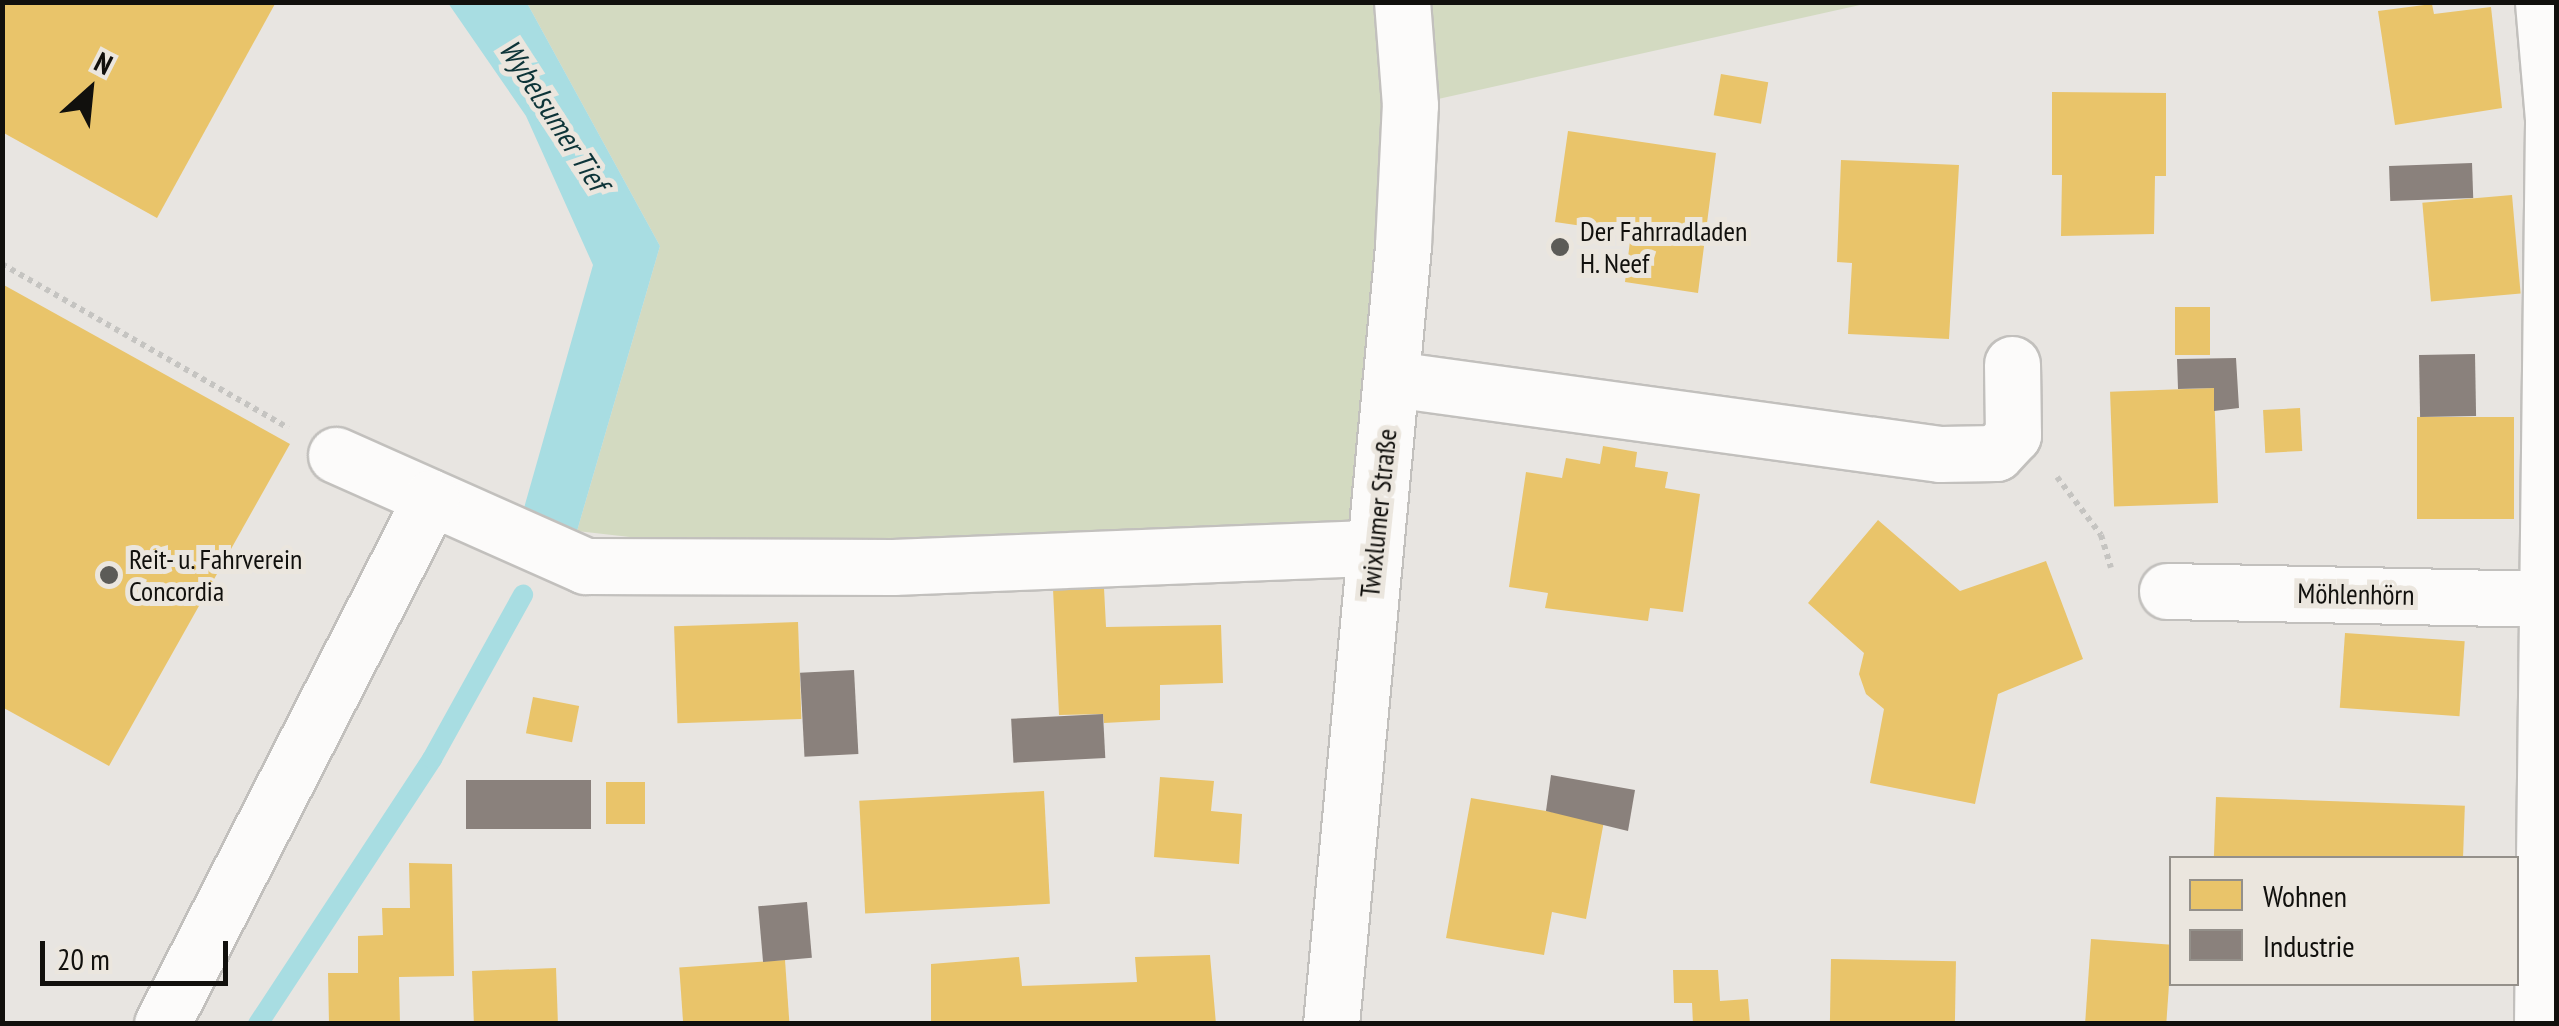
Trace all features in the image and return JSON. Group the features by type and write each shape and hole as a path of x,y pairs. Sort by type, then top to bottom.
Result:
{"street":[{"name":"Twixlumer Straße","path":"1331,1024 1393,379 1410,104 1402,2"},
{"path":"2542,1024 2555,119 2543,2"},
{"path":"1393,379 1940,454 1996,454 2013,435 2012,364"},
{"path":"336,455 585,566 893,567 1374,548"},
{"path":"162,1024 431,498"},
{"name":"Möhlenhörn","path":"2167,591 2550,585"}],"path":[{"path":"2,264 336,455"},
{"path":"1996,454 2053,472 2101,535 2114,579 2167,591"}],"green space":[{"path":"527,3 1869,3 1411,105 1374,548 893,567 577,531 660,246"}],"water":[{"name":"Wybelsumer Tief","path":"448,3 527,3 660,246 577,531 524,508 593,265 526,116"}],"building: Wohnen":[{"path":"2,2 276,2 157,218 2,132"},
{"path":"2432,4 2434,14 2491,7 2502,108 2395,125 2378,11"},
{"path":"1721,74 1768,82 1761,124 1714,115"},
{"path":"2052,92 2166,93 2166,176 2155,176 2154,234 2061,236 2062,175 2052,175"},
{"path":"1568,131 1716,153 1698,293 1625,282 1631,233 1555,222"},
{"path":"1841,160 1959,165 1949,339 1848,334 1852,263 1837,262"},
{"path":"2512,195 2521,294 2431,301 2422,203"},
{"name":"Reit- u. Fahrverein Concordia","path":"2,284 290,444 109,766 2,707"},
{"path":"2175,307 2210,307 2210,355 2175,355"},
{"path":"2214,388 2218,503 2114,507 2110,392"},
{"path":"2300,408 2302,451 2265,453 2263,410"},
{"path":"2417,417 2514,417 2514,519 2417,519"},
{"path":"1603,446 1637,452 1635,467 1668,472 1665,488 1700,494 1683,612 1650,608 1648,621 1545,608 1548,593 1509,587 1526,472 1562,478 1566,458 1600,464"},
{"path":"1878,520 1960,591 2046,561 2083,659 1998,694 1975,804 1870,783 1884,709 1866,694 1859,674 1864,653 1808,603"},
{"path":"1104,588 1106,627 1221,625 1223,683 1160,685 1160,720 1104,723 1103,714 1059,715 1053,589"},
{"path":"798,622 801,719 677,723 674,626"},
{"path":"2345,633 2465,641 2459,716 2340,708"},
{"path":"533,697 579,706 572,742 526,733"},
{"path":"1160,777 1214,781 1211,811 1242,814 1239,864 1154,857"},
{"path":"606,782 645,782 645,824 606,824"},
{"path":"1044,791 1050,904 865,914 859,801"},
{"path":"2216,797 2465,806 2463,856 2214,856"},
{"path":"1471,798 1604,821 1586,919 1552,912 1544,955 1446,938"},
{"path":"409,863 452,864 454,976 399,977 400,1024 329,1024 328,973 358,973 358,936 383,935 382,908 410,908"},
{"path":"2091,939 2169,944 2166,1024 2085,1024"},
{"path":"1210,955 1216,1024 931,1024 931,964 1019,957 1022,986 1137,982 1135,957"},
{"path":"1831,959 1956,961 1955,1024 1830,1024"},
{"path":"785,960 789,1024 683,1024 679,967"},
{"path":"556,968 558,1024 474,1024 472,971"},
{"path":"1673,970 1718,970 1720,1001 1748,999 1750,1024 1693,1024 1692,1003 1674,1003"}],"building: Industrie":[{"path":"2472,163 2473,198 2390,201 2389,166"},
{"path":"2475,354 2476,416 2420,417 2419,355"},
{"path":"2236,358 2239,408 2214,411 2214,388 2178,389 2177,359"},
{"path":"854,670 858,754 804,757 800,673"},
{"path":"1103,714 1105,758 1013,763 1011,719"},
{"path":"1551,775 1635,790 1628,831 1546,811"},
{"path":"466,780 591,780 591,829 466,829"},
{"path":"807,902 812,958 763,962 758,906"}],"waterway":[{"path":"258,1024 432,759 523,595"}],"place":[{"name":"Der Fahrradladen H. Neef","path":"1560,247"},
{"name":"Reit- u. Fahrverein Concordia","path":"109,575"}]}
